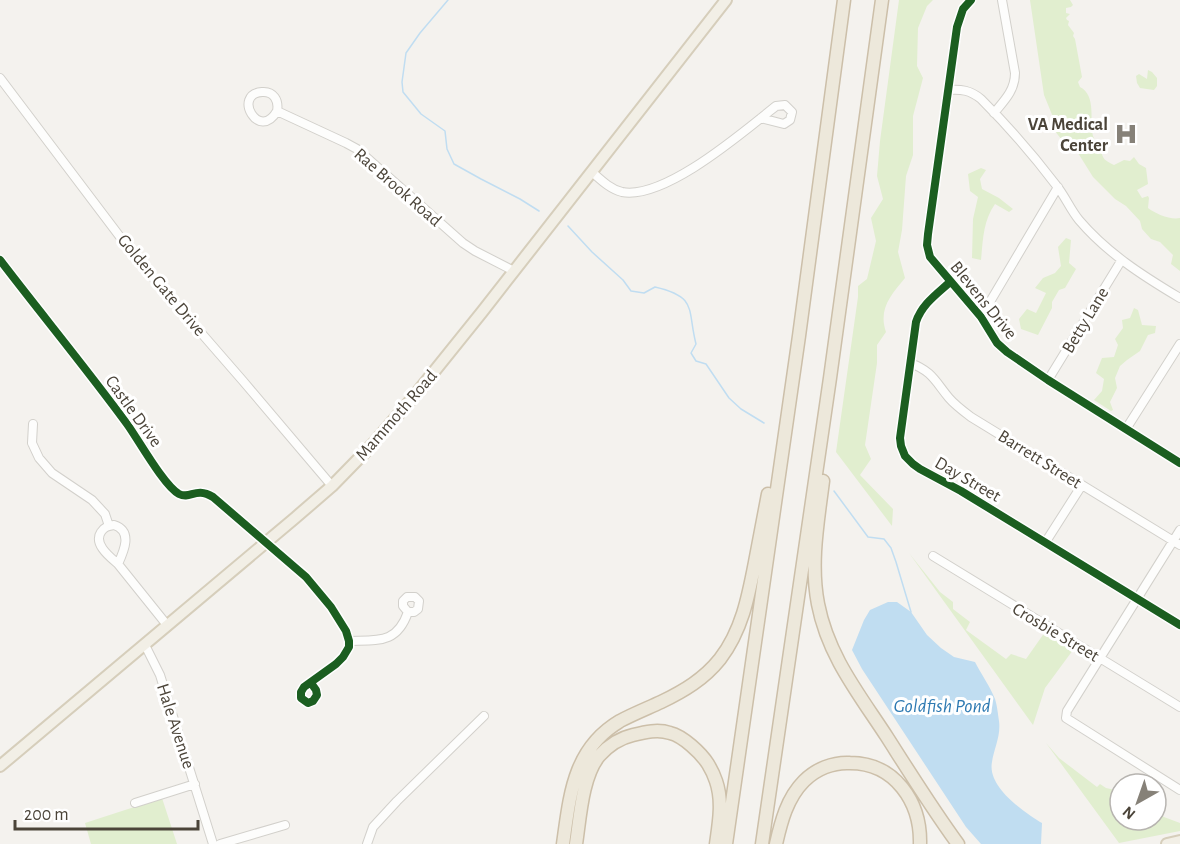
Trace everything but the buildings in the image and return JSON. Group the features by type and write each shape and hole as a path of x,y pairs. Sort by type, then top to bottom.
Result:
{"highway":[{"path":"726,844 844,0"},
{"path":"762,844 882,0"},
{"path":"830,378 829,436 814,568 821,618 839,666 958,844"},
{"path":"563,844 575,775 588,749 620,721 690,687 720,658 737,632 748,597 771,483 782,450"},
{"path":"576,844 590,773 598,757 611,744 628,736 649,731 670,733 691,745 708,764 717,783 721,811 716,844"},
{"path":"776,844 781,822 790,800 802,782 827,766 854,762 876,767 902,786 914,808 920,830 920,844"}],"main road":[{"name":"Mammoth Road","path":"0,766 266,543 332,486 372,445 416,394 726,0"},
{"path":"1167,844 1180,841"}],"street":[{"name":"Blevens Drive","path":"971,0 963,9 958,21 927,240 930,257 981,317 1003,349 1180,463"},
{"path":"994,113 1009,95 1015,80 1002,0"},
{"name":"Golden Gate Drive","path":"0,78 136,258 332,486"},
{"path":"948,90 962,89 975,94 1058,187 1079,220 1104,246 1121,261 1180,298"},
{"name":"Rae Brook Road","path":"277,111 357,149 463,243 514,270"},
{"path":"592,172 618,191 637,192 657,187 712,155 761,118"},
{"path":"981,317 1058,187"},
{"name":"Castle Drive","path":"0,260 128,425 171,488 182,495 199,491 207,493 300,571 319,591 343,625 349,641"},
{"name":"Betty Lane","path":"1048,380 1121,261"},
{"name":"Day Street","path":"950,282 925,304 916,322 900,438 905,456 920,469 961,491 1180,626"},
{"path":"1126,429 1180,344"},
{"name":"Barrett Street","path":"910,363 932,375 949,398 971,417 1177,543"},
{"path":"32,443 39,458 52,473 92,500 105,514 109,526"},
{"path":"1045,543 1082,485"},
{"path":"118,564 123,552 125,535 118,526 105,527 99,535 100,544 167,625"},
{"path":"1180,530 1177,543 1137,600 1068,711 1066,718 1180,790"},
{"name":"Crosbie Street","path":"933,556 1180,707"},
{"path":"310,683 340,661 347,652 349,641 376,640 393,635 402,628 408,612"},
{"name":"Hale Avenue","path":"145,645 160,675 213,844"},
{"path":"367,844 373,827 484,716"},
{"path":"135,803 195,784"},
{"path":"220,844 285,825"}],"green space":[{"path":"899,0 933,0 927,6 918,28 917,66 923,78 913,116 913,155 906,176 898,252 905,278 891,296 885,309 886,332 877,345 877,363 865,445 871,459 860,475 893,509 892,526 836,452 858,286 867,279 876,241 871,218 883,199 877,176"},
{"path":"1030,0 1070,0 1073,5 1066,8 1066,13 1070,14 1066,18 1074,33 1082,77 1078,82 1089,96 1091,103 1093,136 1104,159 1109,163 1114,165 1124,160 1130,161 1134,157 1146,168 1148,184 1137,190 1142,198 1148,196 1148,208 1163,216 1180,218 1180,271 1171,264 1173,255 1160,242 1151,239 1142,229 1140,221 1093,177 1078,153 1070,150 1050,125 1053,117 1044,95"},
{"path":"1148,70 1157,78 1157,86 1154,90 1140,88 1137,83 1136,76 1139,74 1147,79"},
{"path":"981,168 986,170 980,179 982,189 1013,209 1009,212 995,204 991,210 983,238 981,260 972,258 973,219 978,197 970,191 968,174"},
{"path":"1066,238 1071,240 1069,263 1076,269 1065,288 1059,290 1052,302 1052,308 1038,335 1021,329 1019,319 1027,309 1036,313 1046,293 1035,288 1043,278 1055,273 1061,266 1058,247"},
{"path":"1134,308 1138,310 1142,325 1156,326 1155,333 1148,335 1140,351 1120,366 1115,378 1117,388 1110,402 1113,410 1111,411 1094,400 1102,391 1104,379 1096,373 1102,358 1114,357 1118,345 1115,339 1123,328 1122,320 1130,318"},
{"path":"909,553 940,592 953,602 953,609 970,622 966,630 1006,659 1011,654 1026,659 1045,632 1073,650 1045,688 1033,725"},
{"path":"1046,743 1059,758 1097,787 1100,784 1108,788 1108,828"},
{"path":"162,798 177,844 91,844 85,823"},
{"path":"1168,818 1180,823 1180,831 1119,843 1111,832 1168,832"}],"water":[{"name":"Goldfish Pond","path":"888,602 897,602 911,612 927,635 954,657 975,662 996,701 999,732 992,762 995,781 1008,798 1042,823 1041,844 981,844 966,827 862,669 852,650 870,610"}],"waterway":[{"path":"448,0 406,53 403,92 421,114 445,131 447,149 454,164 539,211"},
{"path":"568,226 623,280 631,291 644,293 655,287 678,295 684,300 690,313 696,344 691,353 696,361 706,364 729,398 741,409 764,423"},
{"path":"834,491 868,537 884,539 891,548 911,612"}],"cycle path":[{"path":"971,0 963,9 957,27 928,234 927,245 930,257 981,317 997,343 1007,352 1180,463"},
{"path":"0,260 127,424 166,482 179,494 202,493 213,497 306,577 331,607 346,631 349,647 336,664 304,687 301,698 308,703 313,701 317,695 311,683"},
{"path":"950,282 926,305 916,322 900,438 905,456 920,469 961,491 1180,625"}],"place":[{"name":"VA Medical Center","path":"1126,134"}]}
